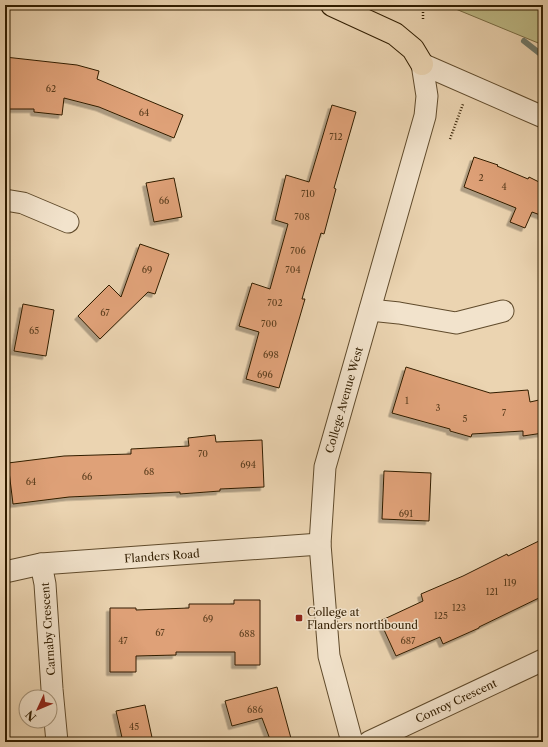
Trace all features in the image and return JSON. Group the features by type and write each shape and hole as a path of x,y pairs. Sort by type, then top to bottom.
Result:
{"main road":[{"path":"332,5 395,34 413,49 422,64"}],"street":[{"path":"422,64 543,117"},
{"name":"College Avenue West","path":"352,742 329,656 320,544 325,467 425,116 427,96 422,64"},
{"path":"5,200 23,203 68,222"},
{"path":"370,310 400,313 456,323 503,312"},
{"name":"Flanders Road","path":"5,572 41,564 320,544"},
{"name":"Carnaby Crescent","path":"41,564 45,584 57,742"},
{"name":"Conroy Crescent","path":"369,742 543,660"}],"path":[{"path":"423,5 423,19"},
{"path":"450,139 470,84"}],"shaded area":[{"path":"446,5 543,5 543,45"}],"building":[{"path":"5,57 77,65 99,71 97,79 183,115 174,138 99,107 64,98 62,115 34,112 34,109 5,109"},
{"path":"332,105 356,112 334,188 336,189 324,234 321,233 302,299 305,299 279,388 246,379 259,332 239,326 252,283 270,289 288,224 275,220 286,175 309,182"},
{"path":"474,157 498,165 497,166 528,179 529,177 543,184 543,216 532,212 525,228 510,222 516,208 464,187"},
{"path":"174,178 182,217 154,222 146,183"},
{"path":"140,244 169,254 155,294 148,292 100,339 78,316 109,285 121,297"},
{"path":"23,304 54,310 46,356 14,351"},
{"path":"406,367 490,393 528,390 530,402 539,400 543,422 543,433 523,436 523,431 472,434 471,437 450,431 450,429 392,413"},
{"path":"215,435 216,442 262,440 264,487 220,489 220,491 180,494 180,492 69,497 13,504 8,463 64,456 131,454 131,449 189,446 188,438"},
{"path":"384,471 431,473 429,521 382,519"},
{"path":"543,539 543,596 443,644 440,637 396,656 380,621 423,601 421,594"},
{"path":"234,600 260,600 260,665 235,665 235,652 176,652 176,655 136,656 136,672 110,672 110,608 136,608 136,610 189,608 189,604 234,604"},
{"path":"277,687 292,742 271,742 262,718 232,726 225,701"},
{"path":"145,705 153,742 123,742 116,711"}],"waterway":[{"path":"524,41 543,56"}],"place":[{"name":"College at Flanders northbound","path":"299,618"}]}
